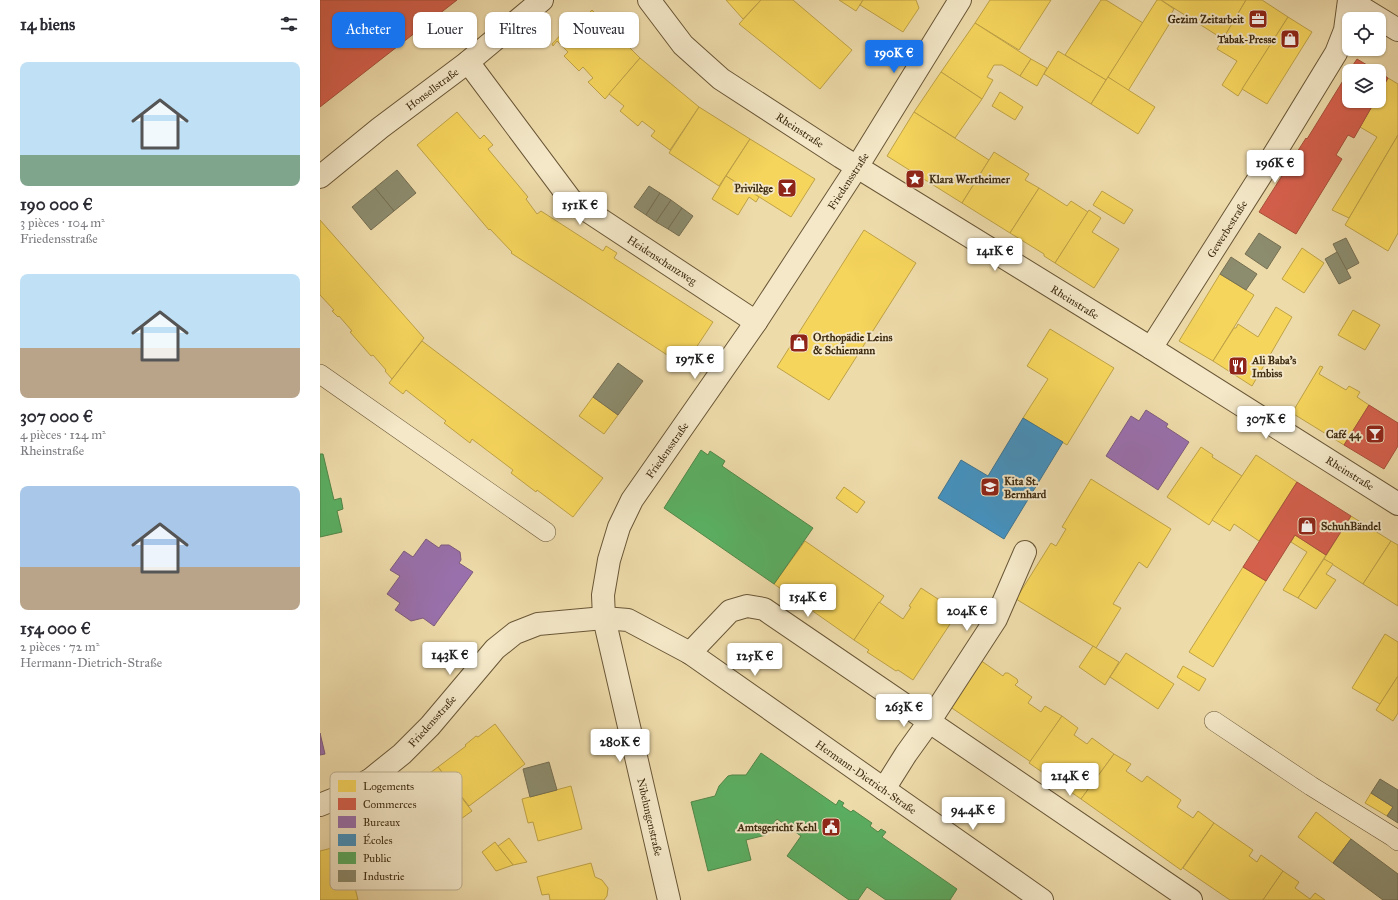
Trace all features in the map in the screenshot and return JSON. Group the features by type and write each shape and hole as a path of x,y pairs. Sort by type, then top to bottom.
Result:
{"street":[{"name":"Honsellstraße","path":"320,177 380,128 468,62 542,0"},
{"name":"Rheinstraße","path":"649,0 682,45 721,79 857,167 1150,348 1398,504"},
{"name":"Friedensstraße","path":"380,772 402,754 430,726 495,649 515,633 538,624 604,618 603,595 609,560 619,527 632,500 756,322 857,167 960,0"},
{"path":"1349,0 1398,30"},
{"name":"Gewerbestraße","path":"1150,348 1270,161 1336,53 1345,30 1349,0"},
{"name":"Heidenschanzweg","path":"468,62 571,200 756,322"},
{"path":"884,789 996,619 1025,552"},
{"path":"690,653 730,611 747,606 764,609 1192,900"},
{"name":"Hermann-Dietrich-Straße","path":"604,618 628,620 690,653 1042,900"},
{"name":"Nibelungenstraße","path":"604,618 669,900"},
{"name":"Friedensstraße","path":"320,804 330,800"}],"lane":[{"path":"320,374 546,532"},
{"path":"1214,721 1311,786 1398,841"}],"building: Logements":[{"path":"726,0 761,0 743,19"},
{"path":"761,0 793,0 852,50 820,89 739,24"},
{"path":"839,0 863,0 856,11"},
{"path":"863,0 916,0 919,8 903,32 860,5"},
{"path":"990,0 1051,0 1019,50 975,23"},
{"path":"1101,0 1106,0 1143,23 1106,80 1065,55"},
{"path":"1157,0 1161,0 1174,9 1170,16 1173,18 1128,91 1108,77"},
{"path":"1161,0 1246,0 1223,39"},
{"path":"1246,0 1262,0 1288,17 1238,96 1222,85 1237,61 1217,49"},
{"path":"1288,17 1312,32 1267,104 1242,89"},
{"path":"975,23 1031,59 1020,76 1002,65 994,65 987,77 993,80 982,99 941,72"},
{"path":"559,37 559,43 557,41 553,46 552,44"},
{"path":"564,48 630,48 640,58 605,99 588,82 593,78 583,67 579,71 564,56 568,52"},
{"path":"1058,51 1106,80 1091,104 1044,74"},
{"path":"640,58 699,107 670,150 651,136 655,131 642,121 638,126 620,111 624,106 609,94"},
{"path":"1031,59 1047,68 1037,86 1020,76"},
{"path":"941,72 982,99 955,138 914,112"},
{"path":"1108,77 1155,107 1138,134 1091,104"},
{"path":"1388,78 1398,84 1398,135 1349,218 1332,210 1377,137 1360,127 1371,108 1386,108 1386,82"},
{"path":"1000,92 1023,107 1015,120 992,106"},
{"path":"699,107 750,139 719,186 669,153"},
{"path":"457,112 480,139 484,135 493,145 488,149 528,197 526,199 537,214 541,211 603,251 606,246 617,253 614,258 713,322 684,366 511,253 512,252 490,229 489,230 417,145"},
{"path":"914,112 989,160 962,203 887,156"},
{"path":"1398,135 1398,233 1388,251 1345,225"},
{"path":"750,139 815,179 791,217 726,176"},
{"path":"994,152 1029,174 1025,180 1039,188 1010,233 962,203"},
{"path":"726,176 759,197 756,202 749,197 738,215 712,199"},
{"path":"1039,188 1067,206 1071,201 1088,212 1055,263 1044,256 1044,254 1010,233"},
{"path":"1102,191 1133,210 1124,224 1093,205"},
{"path":"1089,210 1101,218 1092,232 1119,249 1094,288 1055,263"},
{"path":"320,220 424,338 392,379 373,355 371,356 350,332 352,331 339,316 338,317 332,311 334,310 320,295"},
{"path":"864,230 916,263 829,400 777,367"},
{"path":"1302,248 1324,263 1304,293 1282,279"},
{"path":"1220,274 1254,295 1213,361 1179,341"},
{"path":"1276,307 1292,317 1252,386 1213,361 1238,324 1258,337"},
{"path":"1353,310 1380,325 1365,350 1338,335"},
{"path":"1050,329 1114,368 1067,445 1023,418 1048,379 1027,366"},
{"path":"422,341 603,478 573,517 511,473 513,470 472,439 470,443 444,423 446,421 406,390 403,394 389,383"},
{"path":"1320,366 1323,367 1319,374 1346,390 1349,386 1360,392 1357,397 1369,405 1344,445 1292,413"},
{"path":"593,397 618,415 604,434 579,416"},
{"path":"1201,447 1213,455 1212,457 1242,476 1209,525 1167,497"},
{"path":"1256,455 1297,482 1259,541 1234,524 1230,531 1212,520"},
{"path":"1091,479 1171,529 1147,568 1139,562 1113,604 1121,608 1096,648 1016,599 1051,543 1056,546 1066,529 1062,527"},
{"path":"844,487 865,502 857,513 836,498"},
{"path":"1351,516 1391,541 1363,584 1324,559"},
{"path":"1295,535 1326,555 1298,598 1283,590 1307,552 1291,542"},
{"path":"805,541 884,596 854,640 774,584"},
{"path":"1391,541 1398,545 1398,606 1363,584"},
{"path":"1324,559 1333,564 1326,574 1336,580 1316,609 1298,598"},
{"path":"1243,567 1266,581 1213,667 1189,652"},
{"path":"921,588 958,612 913,680 867,652 869,650 854,640 879,602 903,619 911,607 909,606"},
{"path":"1385,634 1398,642 1398,676 1380,704 1352,688"},
{"path":"1093,646 1119,662 1105,685 1079,667"},
{"path":"1126,653 1174,684 1158,709 1110,677"},
{"path":"980,660 1003,676 1005,673 1008,673 1017,679 1018,682 1015,685 1032,697 1028,703 1041,712 1045,706 1062,716 1031,762 949,706"},
{"path":"1183,666 1206,679 1199,691 1177,677"},
{"path":"1398,676 1398,713 1393,721 1376,710"},
{"path":"1062,716 1078,728 1074,735 1087,744 1092,738 1114,754 1081,799 1029,763"},
{"path":"495,724 525,764 469,806 462,797 462,772 442,772 438,767 466,746 465,745 476,736 478,737"},
{"path":"1114,754 1131,764 1126,771 1142,782 1147,776 1181,800 1177,807 1193,818 1198,811 1214,823 1181,870 1081,799"},
{"path":"438,767 442,772 431,772"},
{"path":"571,786 582,829 538,841 533,822 528,823 522,799"},
{"path":"1371,793 1393,807 1387,816 1365,803"},
{"path":"462,798 472,811 462,818"},
{"path":"1316,812 1351,839 1333,863 1298,837"},
{"path":"1214,823 1253,850 1249,856 1257,862 1261,855 1283,871 1263,900 1230,900 1183,868"},
{"path":"509,838 527,862 513,865 498,846"},
{"path":"495,842 513,865 496,871 482,852"},
{"path":"330,848 330,890 356,890 358,900 320,900 320,851"},
{"path":"591,863 595,877 602,880 608,888 607,896 604,900 550,900 549,894 542,895 537,877"},
{"path":"1283,871 1299,882 1295,888 1310,899 1315,893 1325,900 1263,900"}],"building: Commerces":[{"path":"320,0 457,0 442,12 413,12 413,34 405,41 405,12 332,12 332,48 396,48 320,107"},
{"path":"1357,59 1365,64 1354,64"},
{"path":"1342,82 1342,108 1371,108 1354,138 1348,135 1336,155 1342,159 1296,234 1259,212 1306,138 1307,139"},
{"name":"Café 44","path":"1369,405 1398,423 1398,446 1384,469 1344,445"},
{"name":"SchuhBändel","path":"1297,482 1351,516 1326,555 1295,535 1266,581 1243,567"}],"building: Bureaux":[{"path":"1146,410 1168,424 1166,427 1189,442 1158,490 1106,456 1131,416 1139,421"},
{"path":"426,539 439,548 441,545 449,545 460,552 461,560 459,563 473,572 434,626 423,618 411,621 395,610 400,603 387,594 400,576 390,570 404,551 413,557"},
{"path":"320,733 325,754 320,755"}],"building: Écoles":[{"name":"Kita St. Bernhard","path":"1023,418 1063,442 1004,539 938,498 961,460 988,476"}],"building: Public":[{"path":"701,450 708,455 710,451 725,461 722,466 813,528 774,584 664,508"},
{"path":"320,454 323,454 334,500 341,498 343,509 337,511 342,532 320,537"},
{"name":"Amtsgericht Kehl","path":"761,753 836,805 839,800 844,803 842,806 851,812 853,810 872,823 870,826 878,832 881,829 886,832 882,837 957,889 950,900 886,900 867,887 858,900 849,900 787,856 801,836 777,819 766,835 746,840 751,860 708,871 691,802 715,796 719,786 728,776 746,775"}],"building: Industrie":[{"path":"397,170 416,193 394,211 375,188"},
{"path":"649,186 660,193 646,215 634,207"},
{"path":"375,188 394,211 371,230 352,207"},
{"path":"660,193 671,200 656,222 646,215"},
{"path":"671,200 682,208 668,229 656,222"},
{"path":"682,208 693,216 679,236 668,229"},
{"path":"1259,233 1281,247 1267,269 1245,254"},
{"path":"1346,238 1359,263 1346,270 1333,244"},
{"path":"1337,252 1351,278 1339,284 1325,259"},
{"path":"1231,257 1257,274 1246,290 1220,274"},
{"path":"618,363 643,381 618,415 593,397"},
{"path":"549,762 557,790 530,797 523,769"},
{"path":"1380,779 1398,790 1398,823 1387,816 1393,807 1371,793"},
{"path":"1351,839 1398,874 1398,900 1383,900 1333,863"}],"place":[{"name":"Gezim Zeitarbeit","path":"1258,19"},
{"name":"Tabak-Presse","path":"1290,39"},
{"name":"Klara Wertheimer","path":"915,179"},
{"name":"Privilège","path":"787,188"},
{"name":"Orthopädie Leins & Schiemann","path":"799,343"},
{"name":"Ali Baba's Imbiss","path":"1238,366"},
{"name":"Café 44","path":"1375,434"},
{"name":"Kita St. Bernhard","path":"990,487"},
{"name":"SchuhBändel","path":"1307,526"},
{"name":"Amtsgericht Kehl","path":"831,827"}]}
